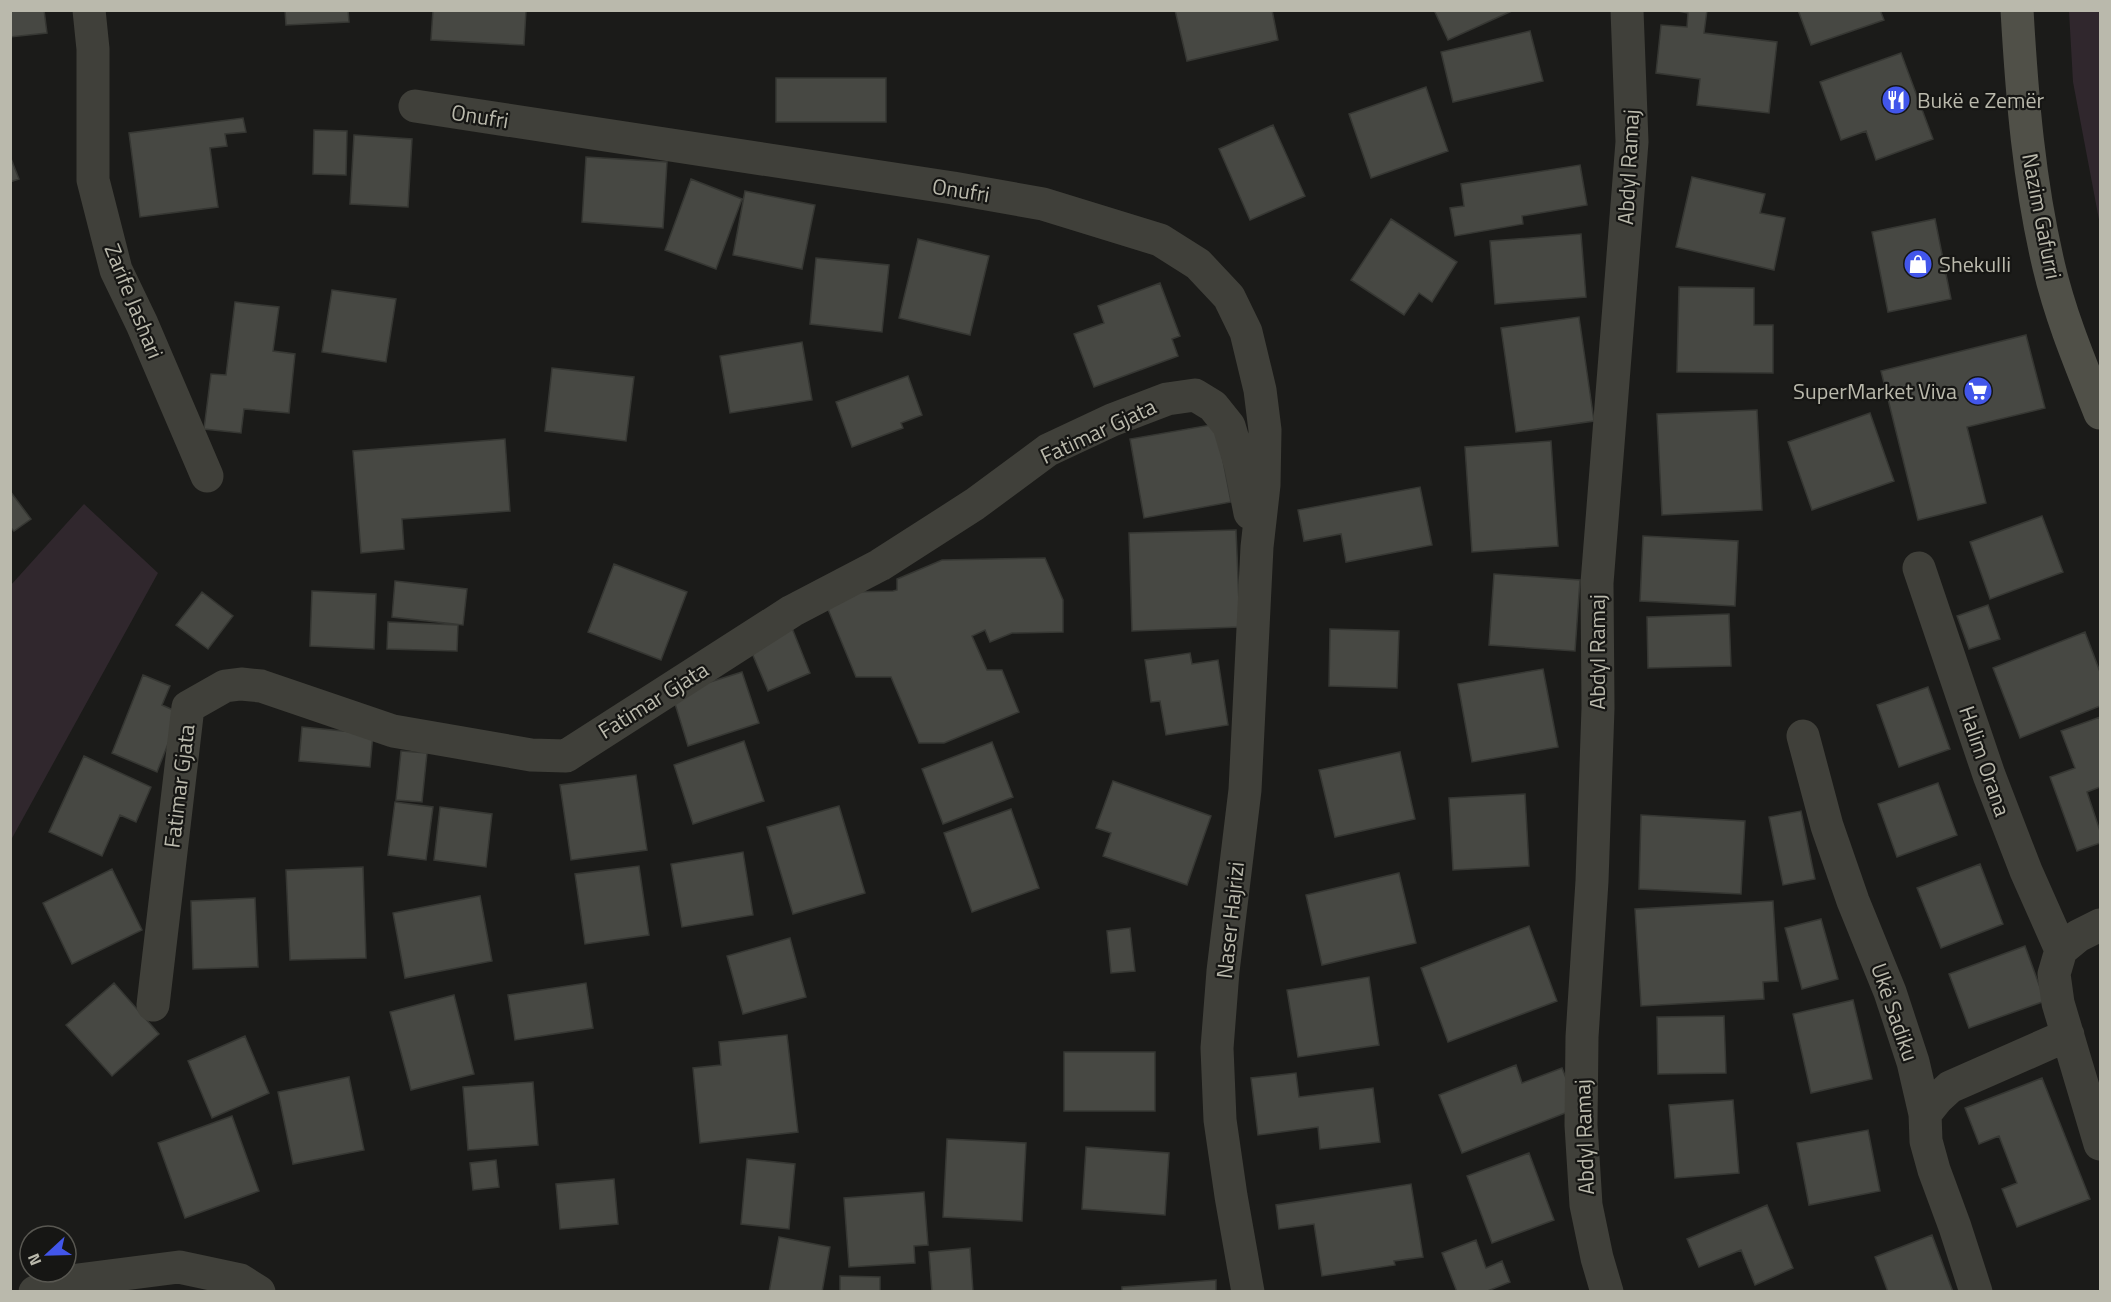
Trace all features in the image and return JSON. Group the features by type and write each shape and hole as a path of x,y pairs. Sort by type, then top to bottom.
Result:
{"street":[{"name":"Zarife Jashari","path":"89,10 93,50 93,180 116,270 142,324 207,476"},
{"name":"Abdyl Ramaj","path":"1607,1292 1586,1205 1581,1125 1582,1037 1592,881 1598,720 1597,583 1632,142 1627,10"},
{"name":"Nazim Gafurri","path":"2017,10 2022,99 2033,185 2049,268 2070,339 2100,413"},
{"name":"Onufri","path":"415,106 1043,204 1160,240 1198,264 1229,297 1246,332 1260,390 1265,430 1264,485 1257,547"},
{"name":"Fatimar Gjata","path":"153,1005 188,707 225,686 241,684 261,686 393,731 531,755 566,756 792,611 880,565 975,504 1048,450 1112,420 1167,399 1195,395 1214,406 1229,426 1241,467 1257,547"},
{"name":"Naser Hajrizi","path":"1248,1292 1220,1120 1217,1048 1223,971 1245,790 1257,547"},
{"name":"Halim Orana","path":"1919,568 1989,775 2025,871 2061,950"},
{"name":"Ukë Sadiku","path":"1803,736 1827,826 1853,901 1890,992 1913,1062 1925,1114 1926,1141 1976,1292"},
{"path":"2100,925 2078,936 2061,950 2054,974 2058,1003 2100,1144"},
{"path":"1925,1114 1950,1087 2068,1035"},
{"path":"35,1292 62,1282 179,1267 240,1281 259,1292"}],"shaded area":[{"path":"2069,11 2100,11 2100,225 2073,82"},
{"path":"84,504 158,573 11,840 11,585"}],"building":[{"path":"10,10 44,10 47,33 10,37"},
{"path":"285,10 348,10 349,22 286,25"},
{"path":"433,10 526,10 524,45 431,40"},
{"path":"1175,10 1272,10 1278,40 1187,61"},
{"path":"1434,10 1514,10 1448,40"},
{"path":"1673,10 1707,10 1704,33 1777,42 1769,113 1697,105 1700,79 1656,73 1661,25 1687,27 1688,13"},
{"path":"1798,10 1880,10 1884,20 1811,45"},
{"path":"1530,31 1543,81 1453,102 1441,52"},
{"path":"1901,53 1933,139 1876,160 1866,131 1841,140 1820,82"},
{"path":"776,78 886,78 886,122 776,122"},
{"path":"1426,87 1448,151 1371,178 1349,114"},
{"path":"243,118 246,132 225,134 227,146 210,148 218,207 140,217 129,133"},
{"path":"1273,125 1305,196 1250,220 1219,149"},
{"path":"314,130 347,131 346,175 313,174"},
{"path":"354,135 412,139 408,207 350,204"},
{"path":"10,156 19,179 10,182"},
{"path":"586,157 667,162 663,228 582,222"},
{"path":"1580,165 1587,205 1522,216 1523,224 1455,236 1450,208 1464,206 1461,184"},
{"path":"1692,177 1765,194 1760,213 1785,218 1774,270 1676,247"},
{"path":"691,179 742,199 716,269 665,250"},
{"path":"745,191 815,205 802,269 733,255"},
{"path":"1391,219 1457,262 1432,302 1419,293 1404,315 1351,280"},
{"path":"1935,219 1951,299 1888,312 1872,232"},
{"path":"1581,234 1586,297 1495,304 1490,241"},
{"path":"918,239 989,256 970,335 899,318"},
{"path":"816,258 889,265 882,332 810,324"},
{"path":"1160,283 1180,336 1172,339 1178,356 1094,387 1074,334 1104,323 1098,306"},
{"path":"1679,287 1754,288 1754,325 1773,325 1773,373 1677,372"},
{"path":"332,290 396,299 386,362 322,352"},
{"path":"235,302 279,307 273,351 295,354 289,413 244,409 241,433 204,429 211,374 226,375"},
{"path":"1579,317 1594,421 1516,432 1501,328"},
{"path":"2026,335 2045,408 1967,427 1986,503 1918,520 1881,371"},
{"path":"802,342 812,400 730,413 720,356"},
{"path":"552,368 634,377 626,441 545,431"},
{"path":"908,376 922,415 901,423 903,428 852,447 836,402"},
{"path":"1757,410 1762,510 1662,515 1657,414"},
{"path":"1870,413 1894,481 1812,510 1788,442"},
{"path":"1216,424 1231,502 1144,518 1130,439"},
{"path":"505,439 510,511 402,519 404,549 361,553 353,451"},
{"path":"1551,441 1558,546 1472,552 1465,447"},
{"path":"1420,487 1432,545 1346,562 1341,534 1304,541 1298,510"},
{"path":"10,491 31,519 14,531 10,527"},
{"path":"2042,516 2063,572 1990,599 1970,542"},
{"path":"1236,530 1240,627 1132,631 1129,533"},
{"path":"1643,536 1738,541 1735,606 1640,601"},
{"path":"1045,558 1063,600 1063,632 1012,633 990,642 985,630 972,636 987,670 1002,670 1019,712 944,743 919,743 891,677 856,677 825,602 849,592 897,590 897,579 942,560"},
{"path":"614,564 687,592 661,660 588,632"},
{"path":"1494,574 1580,580 1575,651 1489,645"},
{"path":"395,581 467,589 463,625 392,617"},
{"path":"312,591 376,594 374,649 310,646"},
{"path":"202,592 233,616 208,649 176,625"},
{"path":"1988,605 2000,639 1969,649 1957,616"},
{"path":"1729,614 1731,666 1648,668 1647,617"},
{"path":"388,622 458,625 457,651 387,649"},
{"path":"792,628 810,673 768,691 749,646"},
{"path":"1330,629 1399,631 1397,688 1329,686"},
{"path":"2085,632 2100,672 2100,706 2020,738 1993,668"},
{"path":"1190,653 1192,664 1218,660 1228,725 1166,735 1160,701 1151,702 1145,660"},
{"path":"1543,669 1558,747 1472,762 1458,684"},
{"path":"742,672 759,723 688,746 672,694"},
{"path":"143,675 170,686 162,705 180,713 157,772 112,753"},
{"path":"1928,687 1950,749 1899,767 1877,705"},
{"path":"2100,717 2100,787 2087,792 2100,831 2100,843 2077,851 2050,777 2075,768 2061,731"},
{"path":"302,727 373,734 370,767 299,761"},
{"path":"744,741 764,801 693,824 674,765"},
{"path":"992,742 1013,797 943,824 922,769"},
{"path":"401,751 427,753 422,802 396,800"},
{"path":"1400,752 1415,819 1335,837 1319,770"},
{"path":"84,756 151,787 136,822 120,815 102,856 49,832"},
{"path":"636,775 647,850 571,860 560,785"},
{"path":"1113,781 1211,816 1187,885 1103,856 1111,833 1096,828"},
{"path":"1938,783 1957,835 1897,857 1878,804"},
{"path":"1525,794 1529,866 1453,870 1449,798"},
{"path":"395,802 433,807 426,860 388,855"},
{"path":"839,806 865,893 793,914 767,827"},
{"path":"440,807 492,814 486,867 434,860"},
{"path":"1011,809 1039,888 972,912 944,833"},
{"path":"1801,811 1815,879 1783,885 1769,817"},
{"path":"1641,815 1745,821 1741,894 1639,889"},
{"path":"743,852 753,915 682,927 671,864"},
{"path":"1980,864 2003,924 1941,948 1917,888"},
{"path":"639,866 649,935 585,944 575,874"},
{"path":"363,867 366,958 290,960 286,870"},
{"path":"112,869 142,930 72,964 43,903"},
{"path":"1399,873 1416,943 1322,965 1306,895"},
{"path":"480,896 492,961 405,978 393,913"},
{"path":"255,898 258,967 193,969 191,901"},
{"path":"1773,901 1778,981 1763,982 1764,999 1641,1006 1635,909"},
{"path":"1821,919 1838,979 1802,989 1785,928"},
{"path":"1529,926 1557,1001 1448,1042 1421,968"},
{"path":"1130,928 1135,971 1111,973 1107,931"},
{"path":"790,938 806,997 743,1014 727,956"},
{"path":"2025,946 2045,1001 1969,1028 1949,974"},
{"path":"1369,977 1379,1045 1298,1057 1287,990"},
{"path":"114,983 159,1034 112,1076 66,1025"},
{"path":"586,983 593,1028 515,1040 508,995"},
{"path":"454,995 474,1074 411,1090 390,1012"},
{"path":"1853,1000 1872,1079 1811,1093 1793,1014"},
{"path":"1724,1016 1726,1073 1658,1074 1657,1017"},
{"path":"787,1035 798,1132 700,1143 693,1068 721,1065 719,1042"},
{"path":"245,1036 269,1093 212,1118 188,1061"},
{"path":"1064,1052 1155,1052 1155,1111 1064,1111"},
{"path":"1516,1065 1522,1083 1562,1068 1578,1108 1462,1153 1439,1095"},
{"path":"1296,1073 1299,1097 1373,1088 1380,1142 1320,1149 1318,1127 1258,1135 1251,1078"},
{"path":"349,1077 364,1150 293,1164 278,1092"},
{"path":"2042,1078 2090,1199 2017,1227 2002,1189 2017,1183 1999,1136 1979,1144 1965,1108"},
{"path":"533,1082 538,1145 468,1150 463,1087"},
{"path":"1733,1100 1739,1173 1675,1178 1669,1105"},
{"path":"232,1116 259,1191 185,1218 158,1143"},
{"path":"1868,1130 1880,1191 1809,1205 1797,1143"},
{"path":"947,1139 1026,1143 1022,1221 943,1217"},
{"path":"1086,1147 1169,1153 1165,1215 1082,1209"},
{"path":"1529,1153 1554,1220 1492,1243 1467,1176"},
{"path":"747,1159 795,1164 789,1229 741,1224"},
{"path":"496,1160 499,1187 473,1190 470,1163"},
{"path":"614,1179 618,1224 560,1229 556,1184"},
{"path":"1411,1184 1423,1257 1394,1261 1395,1265 1322,1276 1314,1224 1279,1229 1276,1205"},
{"path":"924,1192 928,1245 914,1246 915,1263 849,1267 844,1198"},
{"path":"1767,1205 1793,1268 1755,1285 1741,1250 1699,1267 1687,1239"},
{"path":"1932,1235 1953,1292 1888,1292 1875,1257"},
{"path":"779,1237 830,1247 822,1292 769,1292"},
{"path":"1476,1240 1486,1268 1502,1261 1510,1282 1485,1292 1457,1292 1442,1253"},
{"path":"970,1248 973,1292 932,1292 929,1252"},
{"path":"840,1276 880,1277 880,1292 840,1292"},
{"path":"1216,1280 1216,1292 1122,1292 1122,1287"}],"place":[{"name":"Bukë e Zemër","path":"1896,100"},
{"name":"Shekulli","path":"1918,264"},
{"name":"SuperMarket Viva","path":"1978,391"}]}
